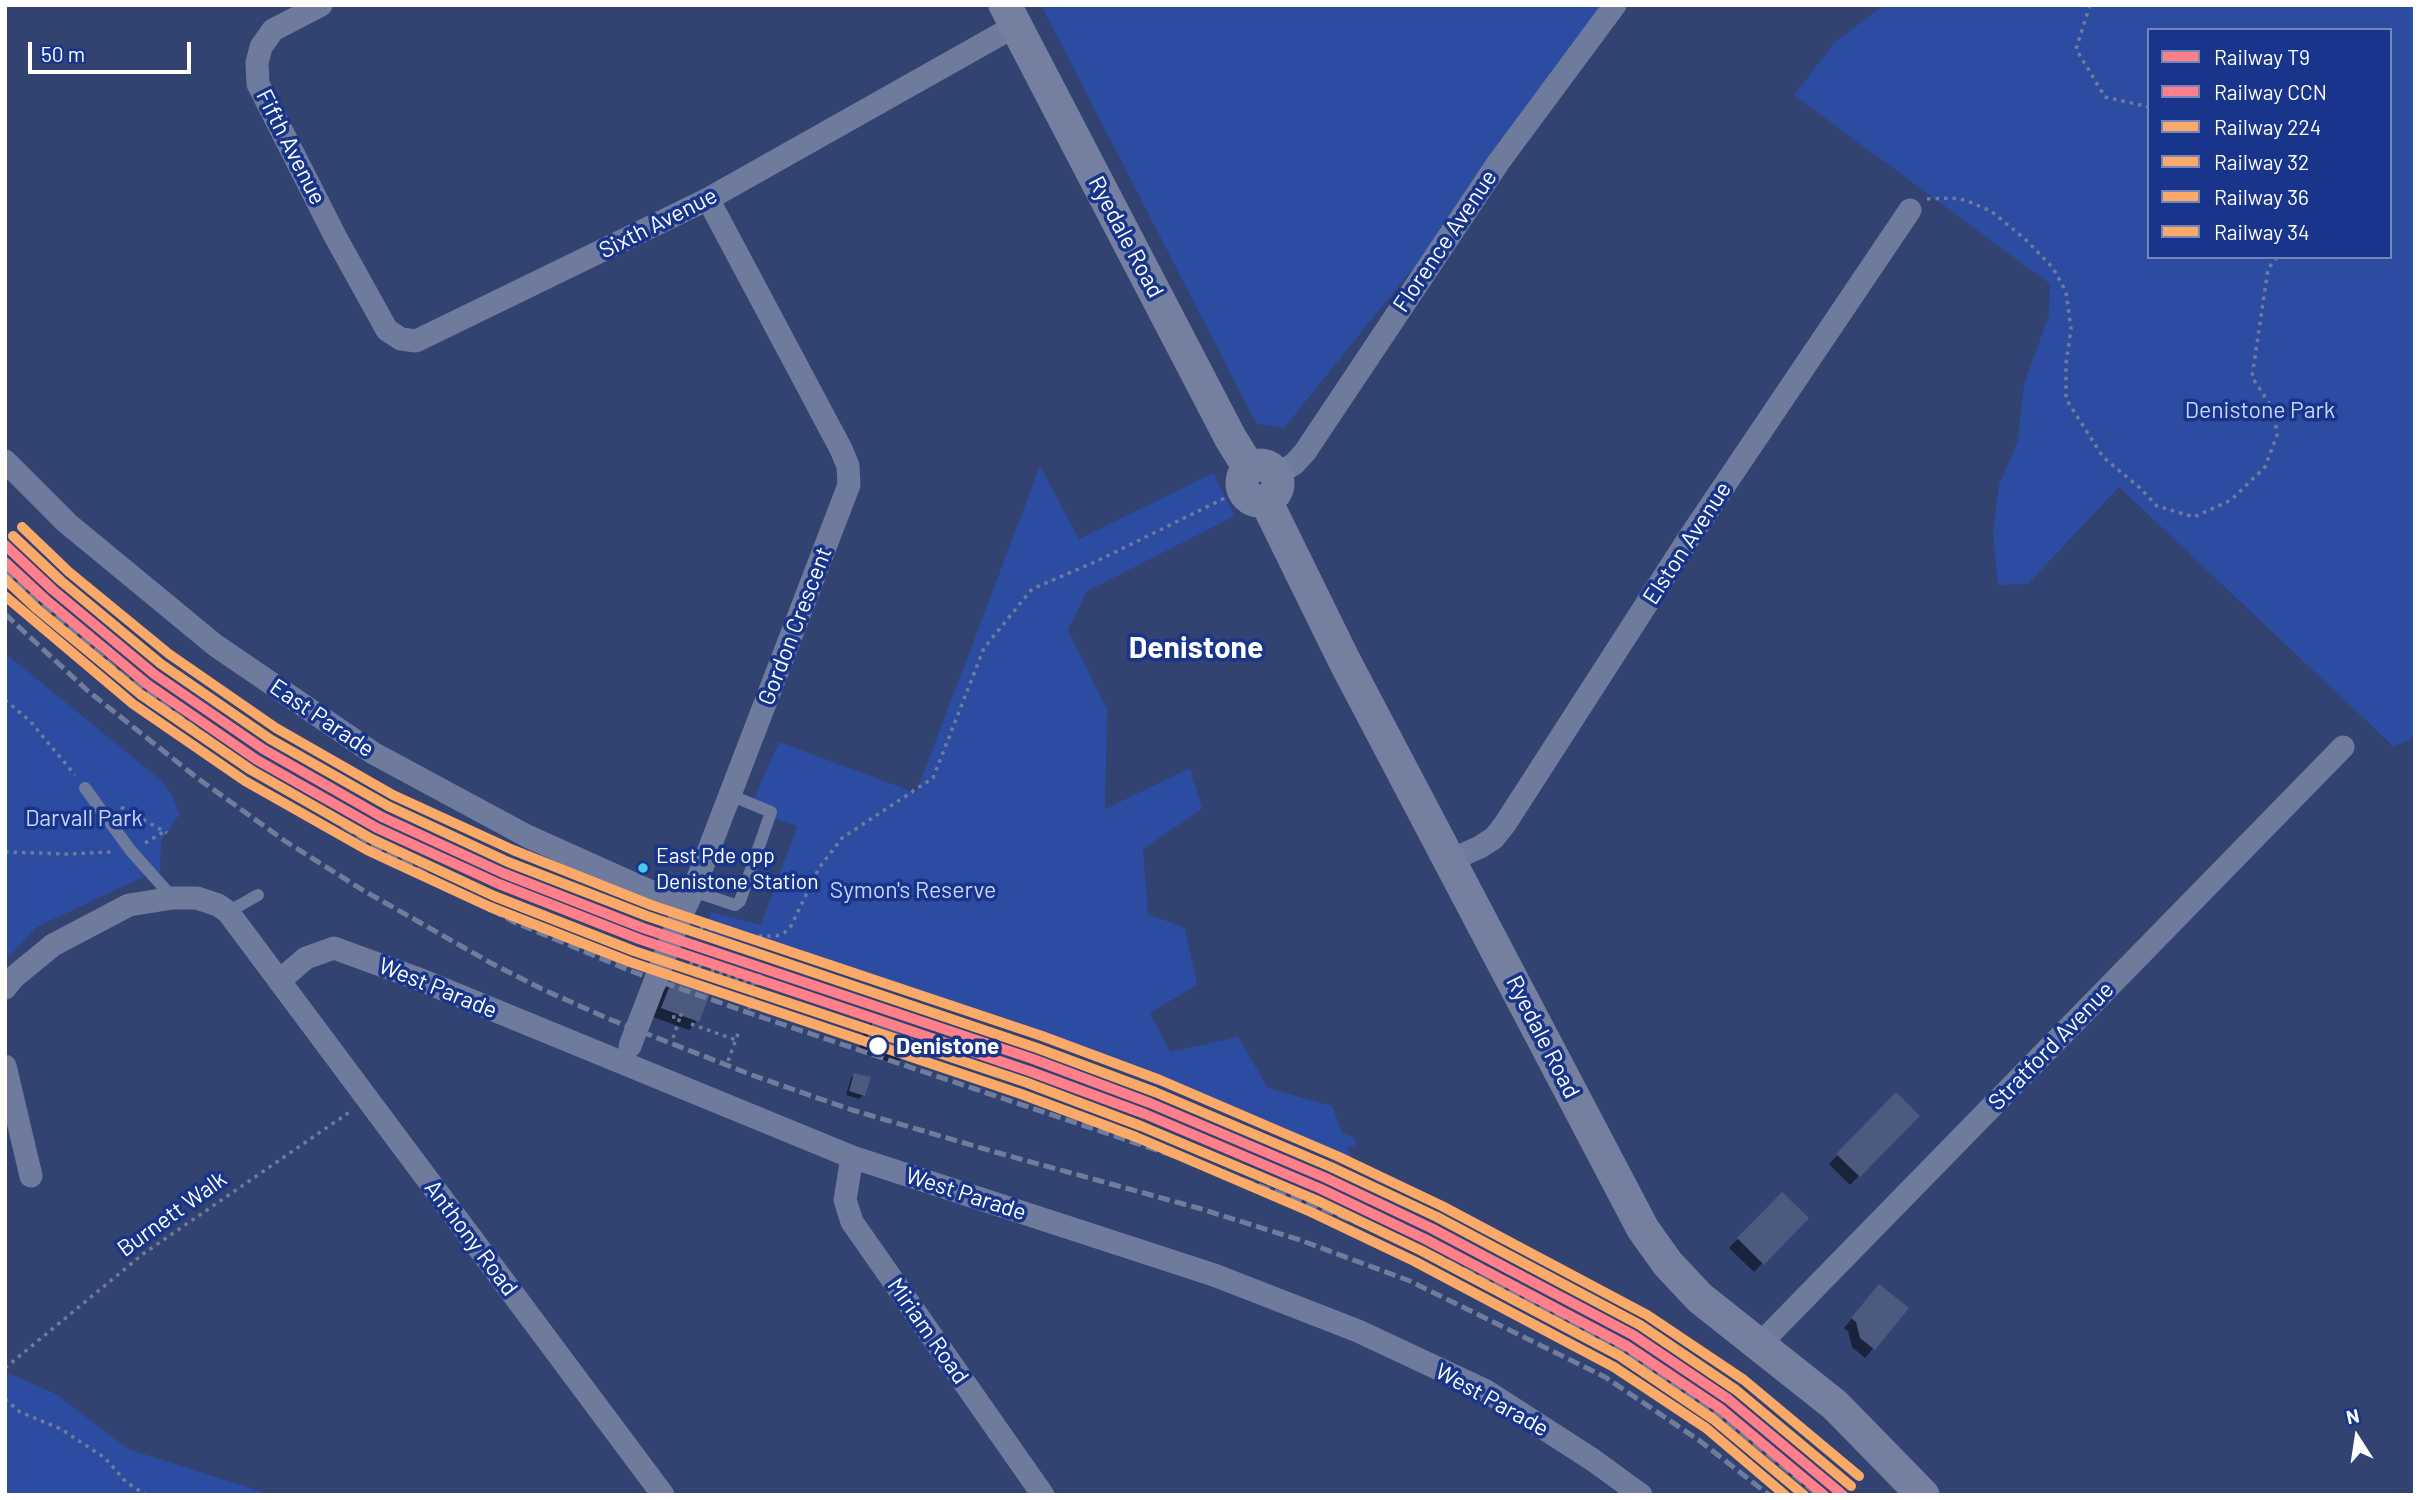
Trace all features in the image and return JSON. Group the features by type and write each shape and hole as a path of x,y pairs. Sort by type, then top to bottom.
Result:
{"street":[{"name":"Fifth Avenue","path":"321,5 273,30 261,47 257,63 258,84 335,236"},
{"name":"Florence Avenue","path":"1258,483 1286,471 1305,452 1498,163 1615,5"},
{"name":"Sixth Avenue","path":"335,236 387,330 401,340 416,341 708,199 1010,15"},
{"name":"Ryedale Road","path":"1010,15 1231,439 1258,483 1344,660 1643,1229 1668,1264 1700,1298 1835,1405 1923,1495"},
{"name":"Gordon Crescent","path":"627,1055 849,485 848,466 841,449 708,199"},
{"name":"Elston Avenue","path":"1451,860 1480,847 1493,838 1504,824 1689,538 1910,210"},
{"name":"East Parade","path":"5,461 67,523 215,645 373,753 527,836 685,907"},
{"name":"Stratford Avenue","path":"1759,1345 2343,747"},
{"path":"5,988 14,977 53,945 129,905 173,898 197,898 218,905 228,912"},
{"name":"Anthony Road","path":"228,912 663,1495"},
{"name":"West Parade","path":"279,981 306,958 334,948 627,1055 852,1157 1214,1275 1359,1331 1486,1391 1642,1495"},
{"path":"5,1066 31,1176"},
{"name":"Miriam Road","path":"852,1157 845,1200 852,1222 1043,1495"}],"lane":[{"path":"85,788 131,851 173,898"},
{"path":"685,907 735,905 740,901 771,812 730,795"},
{"path":"228,912 258,895"}],"path":[{"path":"2090,5 2076,49 2105,97 2147,107"},
{"path":"1910,210 1927,198 1965,200 1991,211 2025,239 2053,268 2066,292 2071,328 2066,364 2066,399 2103,457 2157,506 2194,517 2231,500 2265,467 2277,435 2274,411 2252,377 2268,269 2276,259"},
{"path":"685,907 755,936 776,936 784,933 791,926 819,868 842,838 933,778 984,648 1032,590 1258,483"},
{"path":"5,700 30,720 85,788 166,832 131,851 67,854 5,852"},
{"path":"692,988 704,956"},
{"path":"690,962 699,968"},
{"path":"711,970 757,985"},
{"path":"749,1009 760,974"},
{"path":"673,1038 683,1010"},
{"path":"672,1017 680,1017"},
{"path":"691,1024 736,1040"},
{"path":"729,1061 739,1031"},
{"name":"Burnett Walk","path":"5,1368 143,1254 368,1100"},
{"path":"5,1399 20,1412 61,1429 105,1458 126,1482 146,1495"}],"green space":[{"path":"1041,5 1613,5 1498,163 1284,428 1256,423"},
{"name":"Denistone Park","path":"1884,5 2415,5 2415,737 2394,747 2119,487 2028,584 1998,585 1993,533 1999,485 2018,440 2024,384 2049,315 2050,284 1794,95 1835,42"},
{"name":"Symon's Reserve","path":"1040,466 1079,539 1213,473 1235,516 1087,591 1068,630 1107,709 1105,809 1190,768 1202,809 1143,849 1148,914 1185,928 1197,985 1150,1013 1170,1052 1238,1037 1268,1088 1332,1106 1342,1133 1355,1138 1355,1148 1347,1146 1353,1162 1036,1038 790,948 704,933 711,912 761,925 797,826 749,810 779,742 916,793"},
{"name":"Darvall Park","path":"5,653 162,781 173,797 179,815 161,841 160,875 145,876 37,927 5,961"},
{"path":"5,1372 56,1394 128,1449 272,1495 5,1495"}],"building":[{"path":"672,980 710,994 699,1022 661,1008"},
{"path":"874,1018 914,1032 906,1056 866,1042"},
{"path":"854,1073 871,1077 865,1096 849,1091"},
{"path":"1896,1092 1920,1116 1860,1177 1836,1154"},
{"path":"1782,1192 1809,1218 1764,1265 1737,1238"},
{"path":"1879,1284 1909,1308 1875,1350 1860,1338 1856,1322 1851,1318"}],"railway":[{"path":"5,570 120,673 243,763 373,845 514,922 631,971 1201,1165 1313,1205 1425,1250 1623,1349 1717,1413 1818,1495"},
{"path":"5,614 88,691 196,777 285,841 361,889 542,989 609,1019 752,1075 852,1110 1198,1208 1300,1240 1410,1281 1605,1377 1700,1441 1769,1495"}],"rail line":[{"name":"36","path":"22,527 69,572 169,654 276,728 393,795 513,850 651,905 1042,1036 1160,1080 1337,1156 1442,1206 1647,1315 1744,1380 1859,1476"},
{"name":"224","path":"13,536 61,581 161,664 270,739 388,806 508,862 647,916 1037,1048 1155,1092 1331,1167 1437,1217 1640,1325 1736,1390 1851,1486"},
{"name":"T9","path":"5,545 53,590 154,674 263,749 382,817 503,873 643,928 1033,1059 1150,1103 1326,1178 1431,1228 1633,1335 1728,1399 1843,1495"},
{"name":"CCN","path":"5,562 147,684 257,760 377,828 499,884 639,939 1029,1071 1145,1114 1321,1189 1425,1239 1627,1346 1721,1409 1824,1495"},
{"name":"32","path":"5,579 140,694 251,770 372,839 494,896 634,951 1025,1082 1141,1126 1316,1200 1420,1250 1620,1356 1713,1419 1804,1495"},
{"name":"34","path":"5,596 133,704 245,781 367,850 490,907 630,962 1021,1094 1136,1137 1311,1212 1414,1261 1614,1367 1706,1428 1785,1495"}],"place":[{"name":"East Pde opp Denistone Station","path":"643,868"},
{"name":"Denistone","path":"878,1046"}],"district":[{"name":"Denistone","path":"1196,648"}]}
